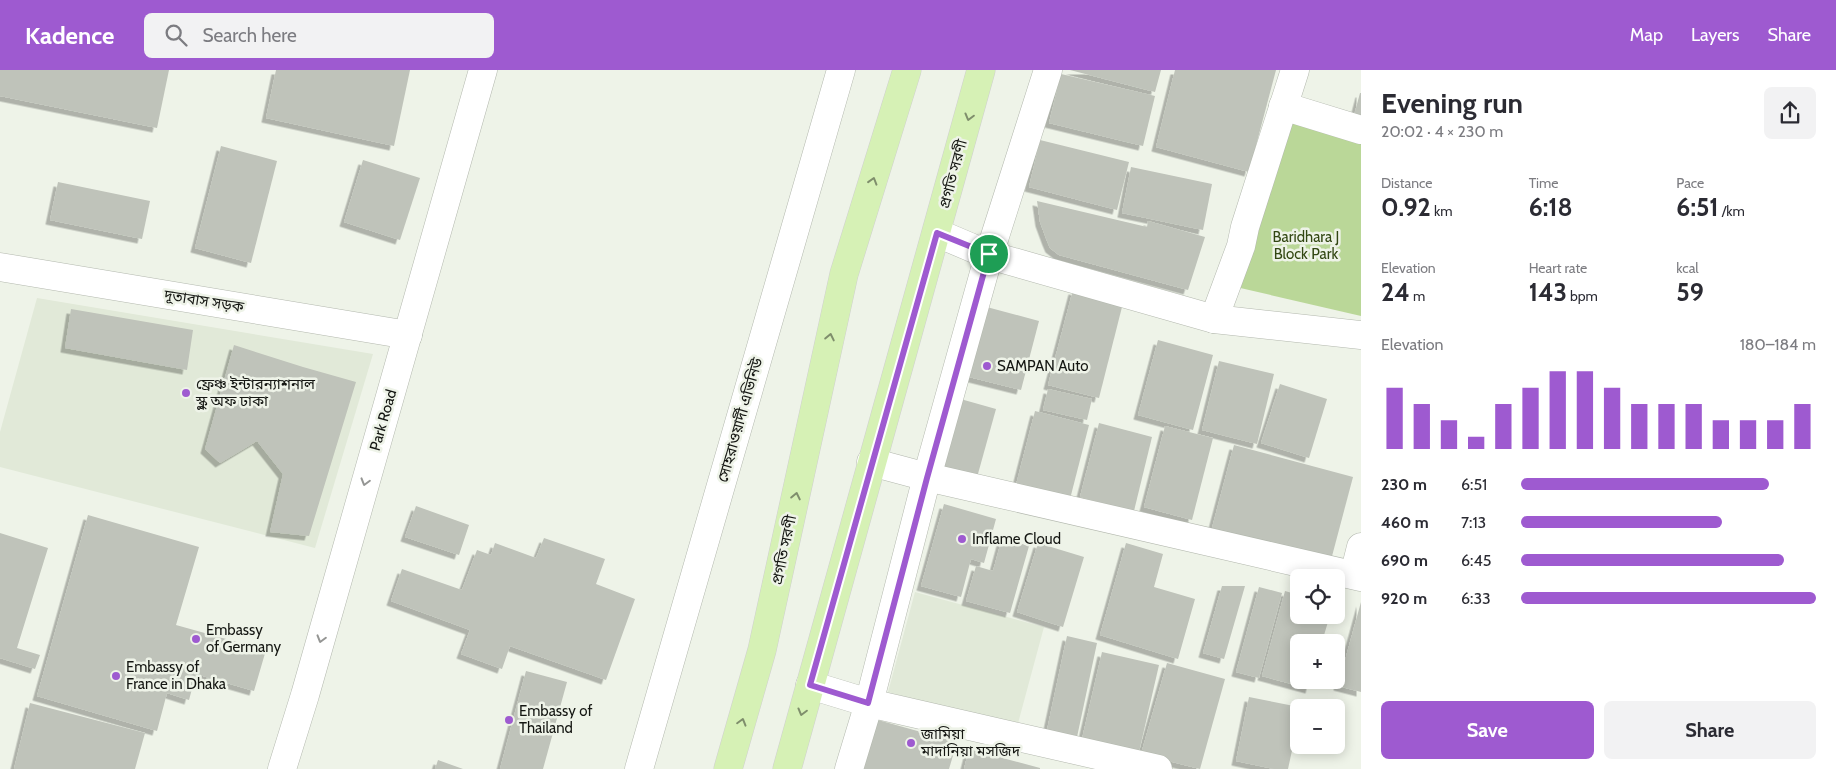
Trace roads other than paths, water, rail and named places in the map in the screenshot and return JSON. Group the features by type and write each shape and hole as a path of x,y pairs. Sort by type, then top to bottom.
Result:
{"main road":[{"name":"প্রগতি সরণী","path":"728,769 762,650 844,274 907,70"},
{"name":"প্রগতি সরণী","path":"787,769 981,70"}],"street":[{"name":"Park Road","path":"282,769 305,695 483,70"},
{"name":"সোহরাওয়ার্দী এভিনিউ","path":"639,769 841,70"},
{"path":"849,769 989,254 1048,70"},
{"path":"1214,319 1241,246 1295,70"},
{"path":"1283,106 1361,130"},
{"path":"937,233 989,254 1214,319 1361,335"},
{"name":"দূতাবাস সড়ক","path":"0,266 408,334"},
{"path":"871,462 927,478 1358,576 1361,547"},
{"path":"810,685 868,703 1158,769"}],"place":[{"name":"SAMPAN Auto","path":"987,366"},
{"name":"ফ্রেঞ্চ ইন্টারন্যাশনাল স্কুল অফ ঢাকা","path":"186,393"},
{"name":"Inflame Cloud","path":"962,539"},
{"name":"Embassy of Germany","path":"196,639"},
{"name":"Embassy of France in Dhaka","path":"116,676"},
{"name":"Embassy of Thailand","path":"509,720"},
{"name":"জামিয়া মাদানিয়া মসজিদ","path":"911,743"}],"park label":[{"name":"Baridhara J Block Park","path":"1306,246"}]}
